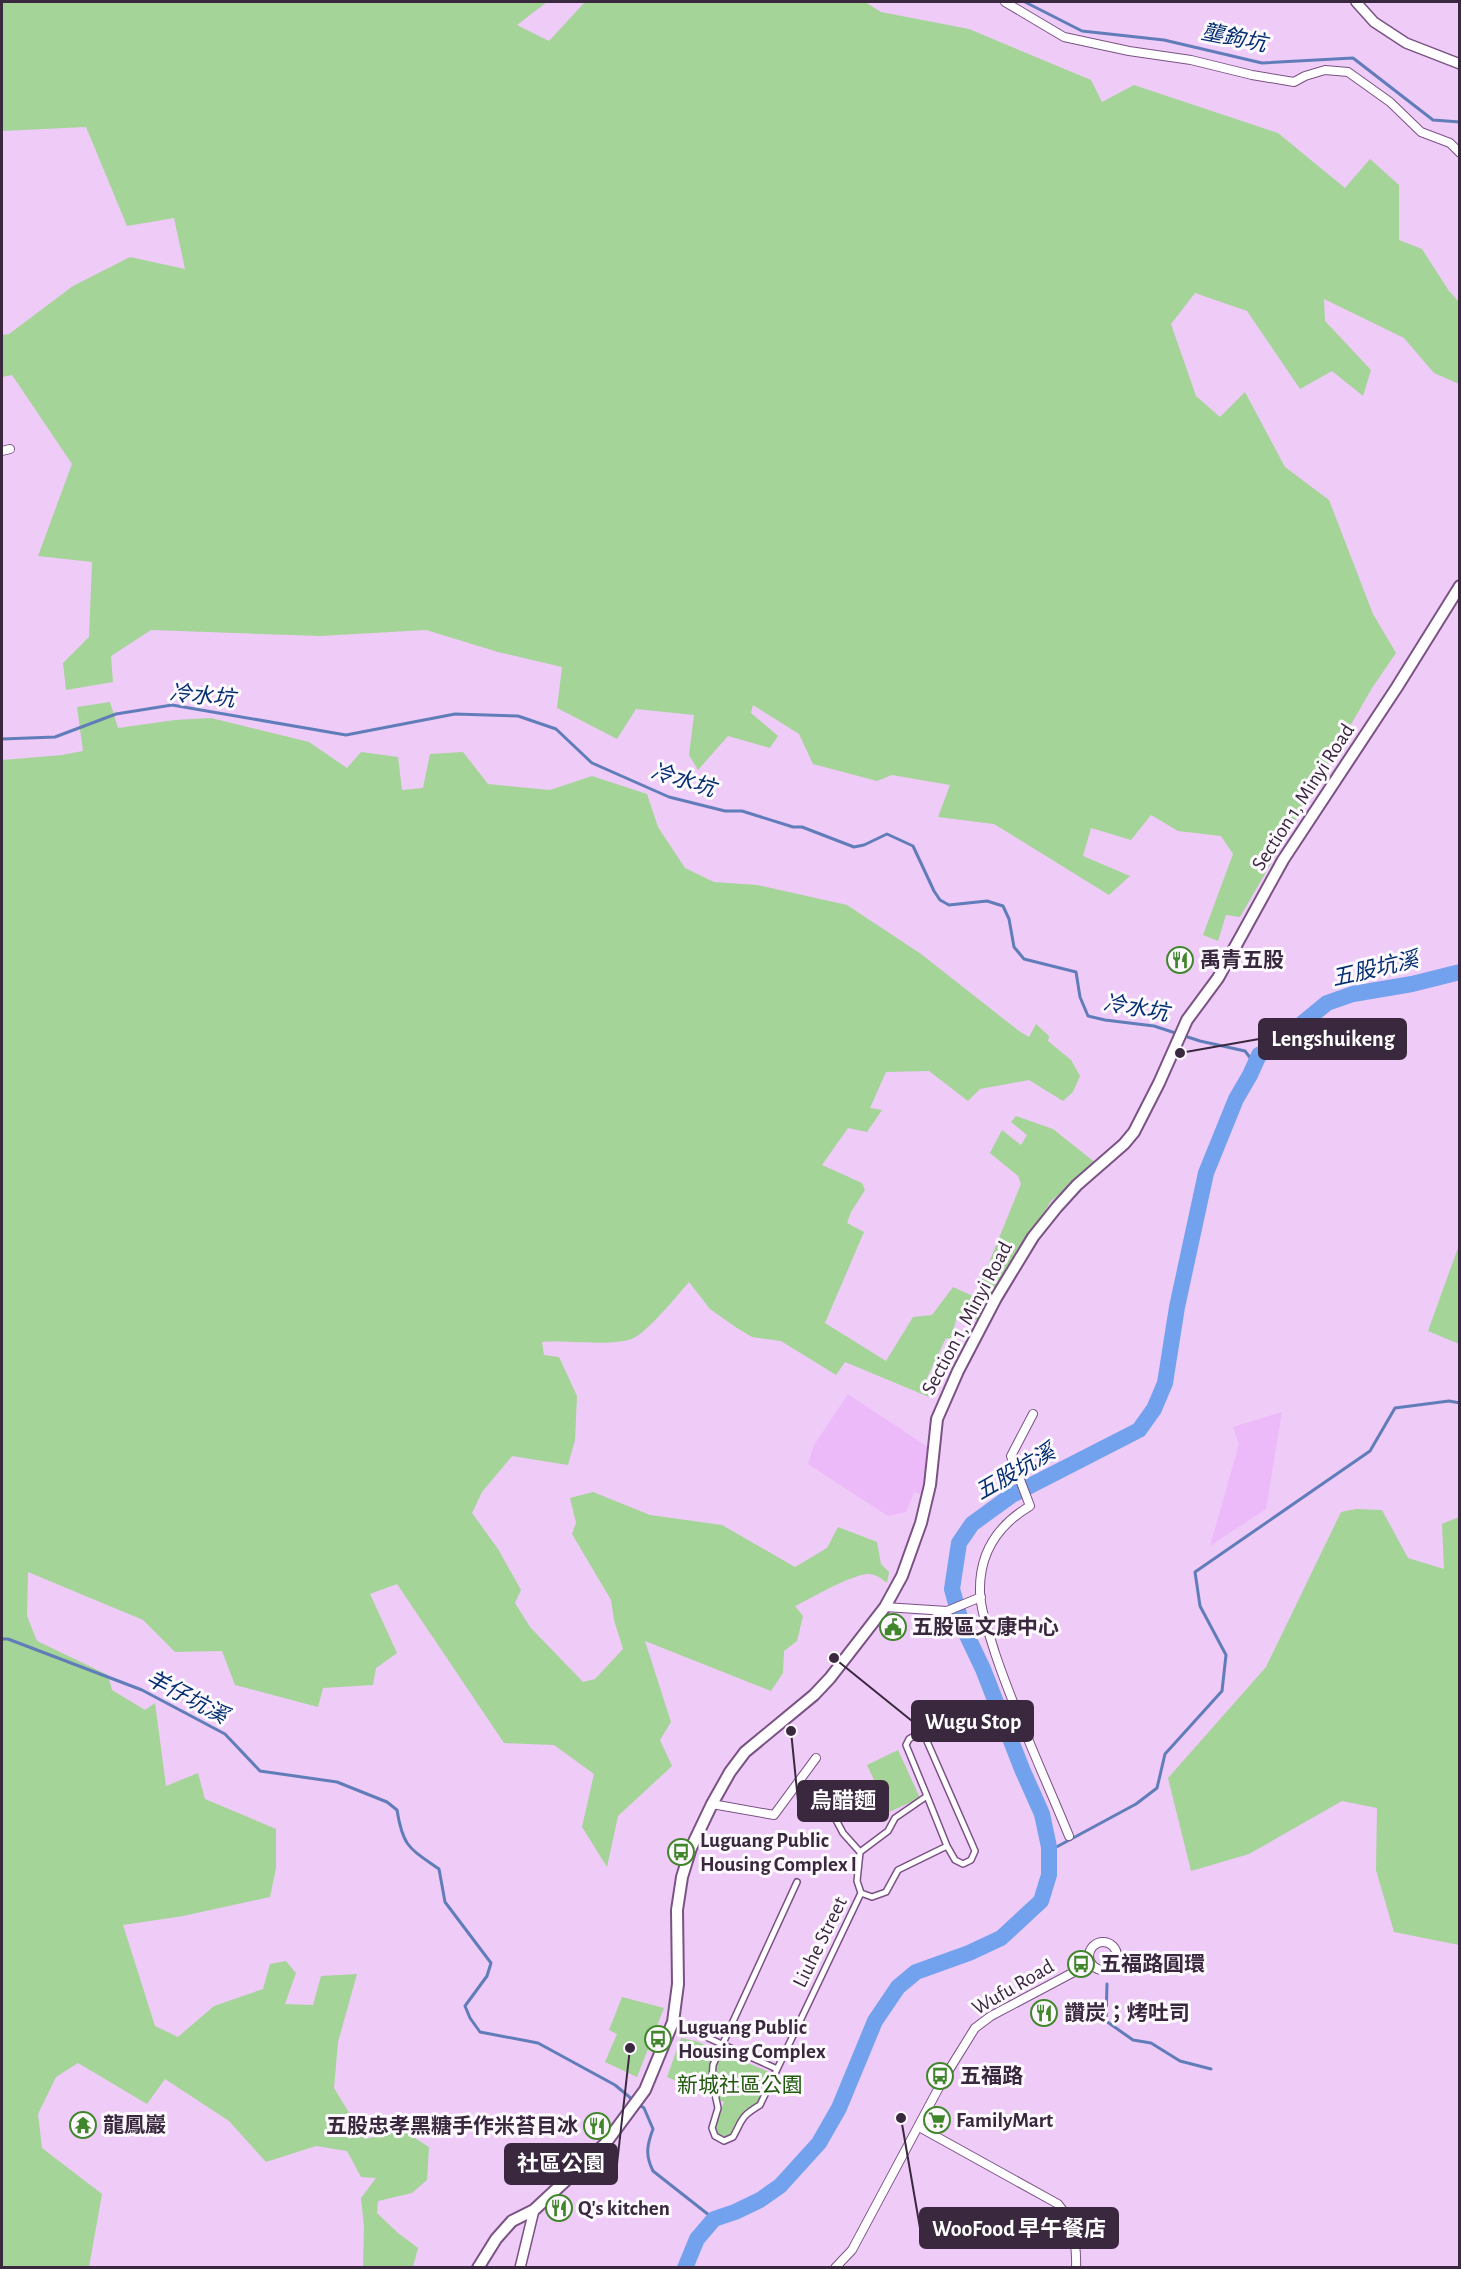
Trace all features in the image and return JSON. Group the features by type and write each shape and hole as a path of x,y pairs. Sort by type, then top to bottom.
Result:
{"main road":[{"name":"Section 1, Minyi Road","path":"478,2268 495,2239 512,2222 534,2210 605,2144 645,2090 673,2022 678,1984 677,1910 682,1877 691,1848 712,1804 730,1772 745,1752 814,1695 885,1607 902,1576 921,1523 930,1485 937,1419 958,1371 996,1298 1033,1237 1057,1207 1077,1185 1124,1144 1134,1132 1187,1020 1218,978 1283,860 1397,687 1460,586"}],"street":[{"path":"1005,2 1064,37 1129,51 1191,60 1252,75 1294,82 1325,70 1348,72 1390,102 1421,132 1450,144 1460,153"},
{"path":"1356,2 1374,22 1406,43 1460,64"},
{"path":"1033,1414 1011,1456 1030,1506 1000,1529 990,1543 978,1599 1008,1692 1069,1836"},
{"path":"885,1607 947,1611 978,1599"},
{"path":"916,1735 926,1738 975,1851 971,1860 963,1864 955,1860 947,1846 906,1745 909,1739 916,1735"},
{"path":"712,1804 774,1815 816,1758"},
{"path":"797,1783 826,1801 843,1833 860,1852 888,1831 895,1818 927,1796"},
{"name":"Liuhe Street","path":"861,1893 873,1897 885,1892 898,1870 947,1846"},
{"name":"Liuhe Street","path":"797,1882 713,2065 712,2080 718,2108 712,2128 716,2136 724,2140 732,2137 738,2124 760,2105 861,1893 857,1881 860,1852"},
{"name":"Wufu Road","path":"835,2268 852,2250 944,2078 975,2028 991,2016 1090,1963"},
{"path":"673,2022 777,2069"},
{"path":"919,2127 1058,2204 1068,2216 1077,2249 1076,2268"},
{"path":"520,2268 534,2210"}],"shaded area":[{"path":"848,1394 931,1449 923,1495 914,1492 906,1512 888,1516 808,1464 814,1445"},
{"path":"1282,1412 1266,1509 1210,1546 1239,1444 1233,1427"}],"green space":[{"path":"2,2 547,2 517,25 549,41 585,2 865,2 881,12 969,29 1091,80 1102,102 1134,85 1278,133 1345,188 1370,159 1399,185 1399,240 1422,249 1449,291 1459,302 1459,384 1434,373 1404,338 1324,299 1325,321 1371,370 1363,396 1332,371 1300,389 1247,311 1195,293 1171,324 1196,396 1220,417 1245,392 1285,467 1329,500 1373,614 1396,653 1372,688 1240,917 1226,915 1218,941 1203,935 1233,854 1221,836 1178,831 1151,815 1131,840 1091,828 1083,856 1130,876 1109,895 994,824 938,817 950,785 892,775 877,781 813,764 799,734 753,705 751,713 778,736 770,748 728,736 698,770 689,755 694,715 636,709 617,739 557,708 562,667 498,652 426,630 320,636 151,630 111,656 113,682 66,690 63,663 89,637 92,562 38,556 72,464 12,375 2,377 2,335 9,334 73,286 130,257 185,269 174,218 127,226 86,127 2,131"},
{"path":"110,702 118,728 175,720 211,718 309,742 347,768 361,752 398,757 402,790 423,788 430,754 463,752 488,784 550,790 592,776 647,794 658,827 685,868 714,882 757,885 847,905 921,954 1019,1031 1029,1037 1036,1024 1049,1036 1048,1041 1071,1060 1080,1076 1073,1092 1063,1101 1029,1080 980,1089 968,1101 929,1071 886,1072 870,1108 882,1110 867,1132 848,1128 822,1165 862,1183 865,1190 847,1223 864,1232 825,1323 886,1361 913,1317 932,1315 953,1287 975,1297 1021,1184 1018,1176 990,1153 1002,1130 1021,1145 1027,1135 1011,1122 1016,1116 1053,1129 1097,1164 1051,1201 977,1320 957,1316 951,1339 946,1338 926,1380 932,1384 929,1397 845,1362 836,1375 781,1341 752,1337 710,1309 689,1282 655,1320 634,1338 602,1343 542,1342 544,1355 559,1357 577,1396 575,1440 568,1465 512,1456 482,1492 472,1513 498,1549 521,1590 515,1603 530,1627 583,1682 595,1679 623,1649 614,1620 611,1600 572,1534 576,1523 570,1498 593,1492 650,1515 722,1525 795,1567 827,1548 838,1527 877,1542 881,1564 889,1572 887,1583 870,1574 854,1577 795,1606 803,1616 797,1641 784,1651 783,1673 771,1691 645,1641 671,1722 660,1740 672,1766 618,1816 607,1867 582,1827 594,1774 554,1745 504,1743 397,1584 370,1594 397,1653 376,1668 373,1685 323,1688 318,1707 235,1685 222,1651 175,1652 143,1620 28,1572 27,1616 37,1641 108,1675 112,1690 145,1710 155,1703 166,1786 198,1773 205,1799 276,1829 276,1868 270,1897 183,1916 123,1925 155,2026 178,2037 214,2006 263,1989 270,1964 286,1961 296,1973 285,2004 313,2005 321,1976 357,1974 338,2042 334,2088 365,2139 402,2130 429,2147 427,2180 412,2193 378,2201 377,2213 418,2248 413,2267 363,2267 364,2227 361,2198 376,2178 361,2177 347,2151 316,2146 266,2162 229,2121 165,2079 147,2104 78,2063 56,2077 38,2114 42,2148 102,2194 89,2267 2,2268 2,760 83,751 77,707"},
{"path":"1459,1245 1459,1344 1428,1331"},
{"path":"1356,1509 1382,1510 1408,1558 1444,1569 1442,1524 1459,1517 1459,1945 1394,1932 1376,1870 1377,1808 1342,1801 1249,1854 1191,1871 1168,1778 1266,1667 1341,1512"},
{"path":"898,1750 920,1798 889,1812 867,1765"},
{"path":"622,1997 664,2008 637,2077 605,2062 617,2034 609,2030"},
{"name":"新城社區公園","path":"681,2038 696,2041 767,2071 770,2080 758,2103 744,2111 732,2134 725,2137 718,2134 715,2126 724,2102 667,2077"}],"waterway":[{"name":"壟鉤坑","path":"1025,2 1082,31 1164,40 1262,63 1353,58 1433,120 1460,122"},
{"name":"冷水坑","path":"2,739 55,737 116,714 172,705 346,735 455,714 518,716 556,729 592,763 669,797 725,811 742,811 793,827 802,827 854,847 864,845 887,834 913,846 940,900 949,905 987,901 1003,906 1009,919 1014,947 1024,959 1076,972 1080,997 1088,1016 1154,1026 1200,1041 1245,1051 1255,1064"},
{"name":"五股坑溪","path":"685,2268 697,2239 714,2219 760,2200 780,2186 819,2143 839,2108 875,2021 898,1987 916,1972 969,1953 1001,1938 1041,1901 1049,1875 1049,1847 1042,1814 983,1669 962,1625 952,1589 959,1543 972,1524 1012,1495 1139,1430 1154,1409 1165,1383 1177,1307 1206,1173 1236,1099 1259,1055 1276,1045 1327,1003 1353,994 1412,984 1460,972"},
{"path":"1049,1851 1136,1804 1157,1788 1165,1754 1222,1691 1226,1655 1200,1606 1195,1572 1370,1451 1395,1408 1449,1401 1460,1403"},
{"name":"羊仔坑溪","path":"2,1639 8,1639 142,1690 225,1734 260,1771 337,1782 387,1802 397,1810 402,1832 409,1846 439,1869 445,1902 491,1963 487,1976 465,2006 480,2032 538,2043 615,2085 633,2100"},
{"path":"1107,1984 1106,2021 1133,2040 1151,2043 1180,2061 1211,2069"},
{"name":"羊仔坑溪","path":"638,2104 644,2108 653,2129 648,2150 653,2171 714,2219"}],"place":[{"name":"禹青五股","path":"1180,960"},
{"name":"Lengshuikeng","path":"1180,1053"},
{"name":"五股區文康中心","path":"893,1627"},
{"name":"Wugu Stop","path":"834,1658"},
{"name":"烏醋麵","path":"791,1731"},
{"name":"Luguang Public Housing Complex I","path":"681,1852"},
{"name":"五福路圓環","path":"1081,1964"},
{"name":"讚炭；烤吐司","path":"1044,2013"},
{"name":"Luguang Public Housing Complex","path":"658,2039"},
{"name":"社區公園","path":"630,2048"},
{"name":"五福路","path":"940,2076"},
{"name":"WooFood 早午餐店","path":"901,2118"},
{"name":"FamilyMart","path":"937,2120"},
{"name":"龍鳳巖","path":"83,2125"},
{"name":"五股忠孝黑糖手作米苔目冰","path":"597,2126"},
{"name":"Q's kitchen","path":"559,2208"}]}
